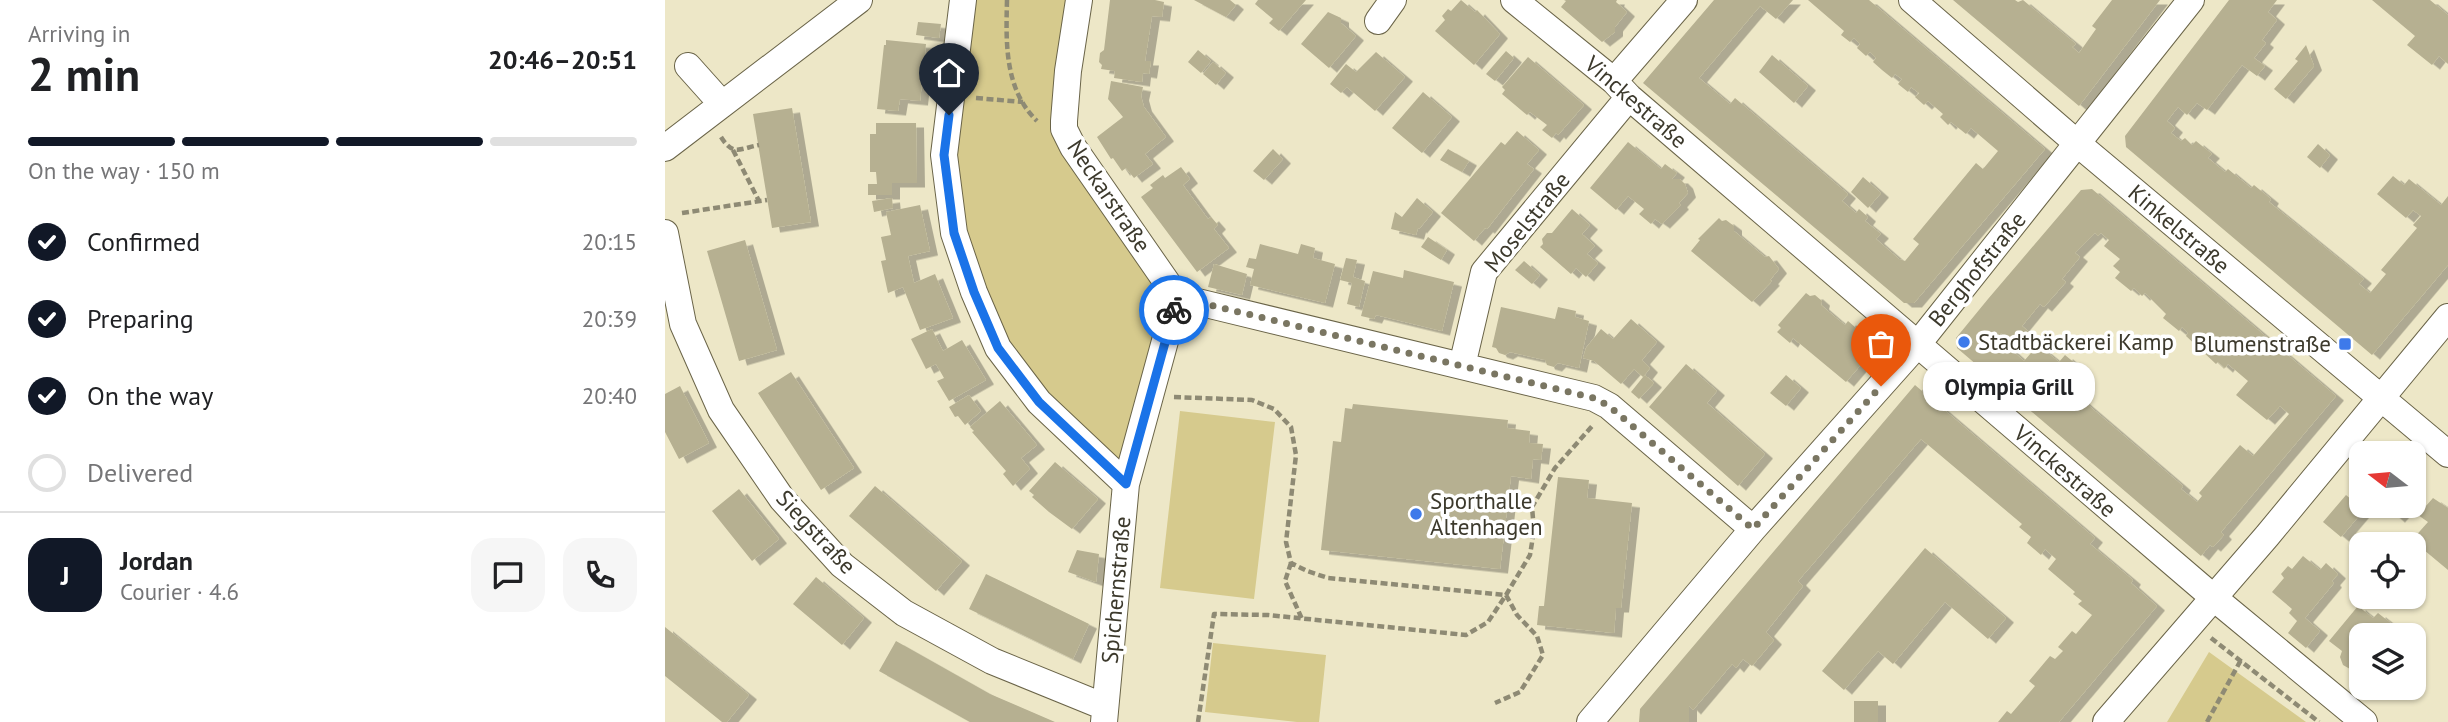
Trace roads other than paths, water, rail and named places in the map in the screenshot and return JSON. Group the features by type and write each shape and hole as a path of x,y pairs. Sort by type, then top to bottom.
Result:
{"street":[{"path":"665,148 859,0"},
{"path":"963,0 944,155 954,233 974,292 998,348 1039,402 1126,484"},
{"name":"Neckarstraße","path":"1080,0 1068,71 1064,129 1073,147 1177,297"},
{"name":"Vinckestraße","path":"1514,0 2214,598 2364,722"},
{"name":"Moselstraße","path":"1462,366 1484,272 1621,89 1683,0"},
{"name":"Kinkelstraße","path":"1912,0 2078,144 2448,454"},
{"name":"Berghofstraße","path":"1590,722 1753,529 1917,345 2190,0"},
{"path":"688,66 722,104"},
{"name":"Siegstraße","path":"665,233 683,324 721,410 782,499 842,565 904,613 992,661 1105,714"},
{"path":"1177,297 1594,398 1609,406 1753,529"},
{"name":"Spichernstraße","path":"1105,714 1126,484 1177,297"},
{"path":"2106,722 2214,598 2448,317"}],"place":[{"name":"Stadtbäckerei Kamp","path":"1964,342"},
{"name":"Blumenstraße","path":"2345,344"},
{"name":"Olympia Grill","path":"1881,386"},
{"name":"Sporthalle Altenhagen","path":"1416,514"}]}
